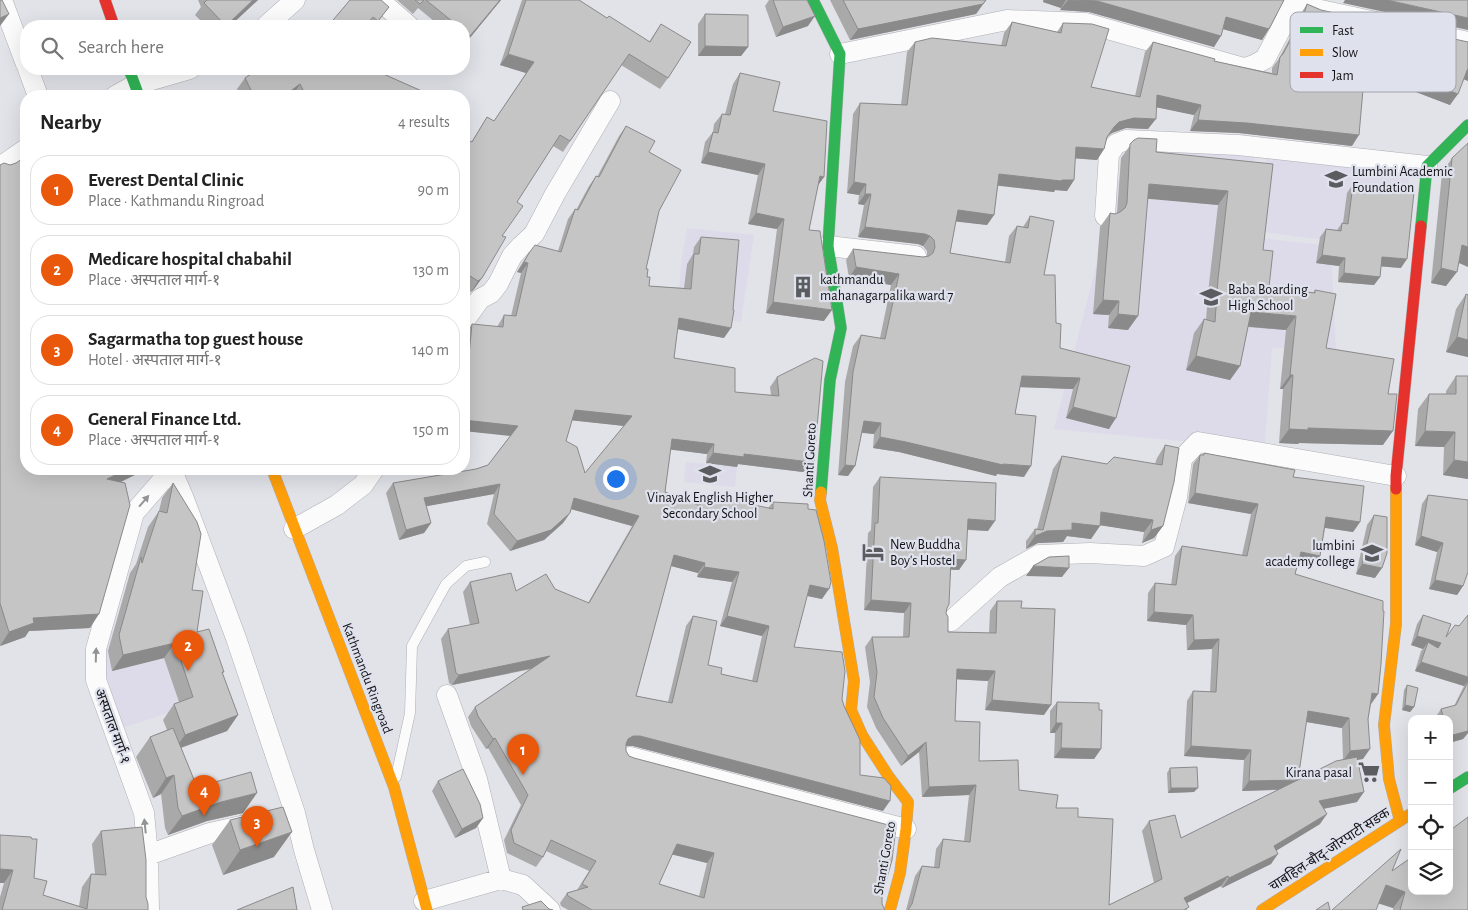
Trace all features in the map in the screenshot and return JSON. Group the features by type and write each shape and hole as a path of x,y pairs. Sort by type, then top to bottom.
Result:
{"main road":[{"path":"105,0 112,20"},
{"path":"813,0 840,54"},
{"name":"Shanti Goreto","path":"840,54 828,246 841,328 830,380 820,500 832,548 854,681 851,710 862,735 889,777 908,802 900,874 890,910"},
{"path":"1400,821 1389,779 1384,725 1396,624 1396,476 1427,166 1468,124"},
{"name":"Kathmandu Ringroad","path":"274,475 394,787 426,908"},
{"path":"1453,786 1468,777"},
{"name":"चाबहिल-बौद्-जोरपाटी सडक","path":"1262,910 1408,816"}],"street":[{"path":"2,0 20,48"},
{"path":"273,20 295,0"},
{"path":"379,0 402,20"},
{"path":"840,54 1007,20 1086,23 1244,68 1265,59 1286,19 1290,6 1298,1 1316,9 1329,12"},
{"path":"30,75 36,90"},
{"path":"134,83 166,75"},
{"path":"470,313 480,299 490,293 517,251 534,234 554,194 610,101"},
{"path":"1104,216 1109,154 1116,144 1126,140 1238,146 1427,166"},
{"path":"0,167 20,153"},
{"path":"828,246 916,256"},
{"path":"951,621 1000,577 1039,555 1090,553 1144,556 1164,547 1177,497 1182,459 1198,442 1396,476"},
{"name":"अस्पताल मार्ग-१","path":"149,910 148,855 144,813 96,680 96,649 134,513 167,475"},
{"path":"174,475 236,638 280,817 304,850 322,910"},
{"path":"294,529 337,505 364,485 370,475"},
{"path":"447,695 477,779 502,879"},
{"path":"630,757 906,829"},
{"path":"148,855 210,833 280,817"},
{"path":"426,908 502,879 523,885 550,910"}],"lane":[{"path":"394,787 410,713 412,646 446,584 466,566 485,562"}],"shaded area":[{"name":"Baba Boarding High School","path":"1130,135 1255,147 1252,237 1331,246 1336,351 1272,348 1265,444 1201,443 1054,429"},
{"name":"Lumbini Academic Foundation","path":"1384,150 1410,160 1407,207 1343,244 1326,240 1254,231 1267,153 1328,158"},
{"path":"687,228 754,235 741,322 677,314 681,263"},
{"name":"Vinayak English Higher Secondary School","path":"686,462 737,467 735,487 684,482"},
{"path":"154,628 181,709 119,729 99,673 103,631"}],"building":[{"path":"0,0 2,0 9,14 0,18"},
{"path":"207,0 253,0 232,20 220,20 204,3"},
{"path":"350,0 381,0 389,7 379,20 373,17 370,20 333,20"},
{"path":"415,0 424,0 420,4"},
{"path":"426,0 500,0 470,36 470,20 451,20"},
{"path":"526,0 579,0 607,18 609,16 650,42 661,24 691,42 668,78 629,54 570,141 560,135 517,202 523,206 502,236 506,237 482,278 478,281 470,276 470,141 472,142 487,117 494,121 534,62 508,54"},
{"path":"773,0 807,0 815,16 783,27"},
{"path":"843,0 986,0 983,4 858,29"},
{"path":"1077,0 1284,0 1269,29 1226,17 1221,36 1097,1"},
{"path":"1387,0 1468,0 1468,18 1456,15 1456,12 1441,12"},
{"path":"1307,4 1330,12 1305,12"},
{"path":"705,14 748,15 748,47 705,46"},
{"path":"1012,22 1061,33 1063,23 1092,24 1109,29 1091,87 1140,97 1153,42 1215,59 1214,61 1277,75 1280,57 1290,41 1290,92 1363,92 1359,135 1247,123 1198,120 1201,105 1157,95 1156,119 1134,118 1119,122 1107,137 1104,149 1076,147 1074,180 1061,181 999,174 994,215 958,210 950,253 1010,263 1017,226 1028,228 1030,216 1054,221 1044,275 1055,275 1056,323 1061,324 1060,348 1130,366 1116,418 1073,407 1080,378 1022,376 1015,414 1036,416 1031,466 1003,465 880,437 881,423 864,421 855,466 845,465 853,372 861,335 885,339 899,274 856,267 853,249 923,257 933,253 935,247 934,240 925,234 865,227 871,194 865,194 866,184 854,182 860,103 907,105 915,42 932,38 1006,46"},
{"path":"1456,39 1468,42 1468,68 1458,94 1453,92 1456,92"},
{"path":"740,73 780,82 773,111 827,121 824,177 820,176 809,230 820,231 832,310 773,302 784,219 756,213 765,164 708,152 713,132 718,133 722,114 730,115"},
{"path":"249,75 386,75 419,90 303,90 300,84 292,90 251,90 245,78"},
{"path":"626,126 655,141 649,152 681,170 659,211 646,269 648,269 647,277 650,277 649,286 691,289 694,254 699,254 701,237 739,240 731,328 679,318 674,358 735,368 735,392 779,396 777,377 815,358 823,361 814,461 744,454 744,457 713,453 714,444 672,439 665,492 700,506 703,494 773,509 773,502 808,504 808,509 816,510 824,541 831,582 829,589 810,585 794,647 842,652 845,671 842,699 860,740 860,775 884,778 891,786 890,801 640,736 633,736 628,739 626,751 629,756 634,758 896,827 892,860 882,896 882,904 885,910 592,910 568,896 567,893 588,887 582,884 596,861 551,840 543,857 514,843 511,830 528,795 495,738 493,739 478,716 475,707 550,656 459,675 456,673 448,629 479,623 470,582 511,573 516,591 546,574 555,589 589,603 639,516 574,498 570,513 551,530 517,541 494,514 500,484 424,498 431,523 406,530 393,483 440,475 470,475 470,470 488,465 518,426 470,421 470,345 472,324 503,327 504,315 516,316 528,263 524,262 529,253 535,245 561,252 575,209 578,210 596,176 599,177","holes":["575,410 632,416 585,473 577,447 566,441","674,555 705,563 704,567 739,572 727,616 769,626 757,682 721,674 722,668 708,665 717,621 693,616 672,703 636,696","677,844 714,853 704,898 659,884"]},
{"path":"1138,138 1157,139 1156,152 1273,164 1263,250 1273,251 1269,287 1315,293 1315,290 1336,294 1326,348 1394,359 1388,394 1397,394 1393,431 1289,429 1293,375 1290,375 1296,316 1251,312 1240,366 1196,356 1204,319 1215,322 1228,191 1149,184 1138,316 1118,314 1119,301 1103,300 1110,213 1120,212 1127,203 1130,144"},
{"path":"1468,143 1468,247 1462,245 1457,272 1441,268 1452,158"},
{"path":"20,160 20,475 115,475 107,479 125,483 130,505 99,614 33,618 34,623 9,632 0,603 0,165 16,163"},
{"path":"1353,184 1414,192 1407,259 1382,257 1380,277 1344,273 1345,258 1322,255 1326,229 1341,231 1342,223 1348,224"},
{"path":"1466,294 1468,295 1468,340 1457,337"},
{"path":"1456,376 1468,376 1468,462 1454,460 1455,432 1425,431 1429,394 1456,394"},
{"path":"1165,445 1179,448 1174,482 1163,526 1151,530 1153,520 1101,512 1100,526 1072,523 1072,530 1047,531 1035,536 1035,529 1043,530 1062,456 1107,464 1114,457 1162,465"},
{"path":"1204,453 1295,470 1293,477 1364,486 1360,522 1326,517 1320,556 1301,552 1295,574 1383,601 1384,611 1378,694 1372,693 1368,719 1370,749 1350,751 1349,718 1308,711 1298,780 1249,781 1251,750 1191,746 1193,691 1216,692 1219,639 1194,640 1193,615 1154,612 1155,583 1176,585 1182,546 1247,556 1258,504 1195,493 1200,455 1204,455"},
{"path":"880,477 996,483 995,521 968,519 966,560 951,559 949,604 946,613 948,617 948,632 996,633 997,601 1022,601 1021,608 1055,609 1051,705 992,700 995,671 957,669 955,721 980,722 979,761 1018,760 1019,790 1058,795 1056,808 1078,808 1078,817 1113,819 1109,905 1162,879 1149,821 1175,815 1181,838 1336,761 1357,757 1364,792 1319,801 1327,814 1274,846 1278,854 1184,898 1189,907 1184,910 908,910 912,904 922,866 939,868 943,839 970,842 976,785 929,787 926,742 908,756 883,718 874,697 877,672 872,637 909,637 911,603 871,600 875,523 878,523"},
{"path":"173,483 197,522 201,534 192,590 203,591 197,632 209,629 238,715 185,735 174,704 193,697 175,643 123,655 119,635 141,557 142,563 159,511 167,513"},
{"path":"1428,495 1468,500 1468,572 1463,586 1435,580 1443,543 1421,536"},
{"name":"lumbini academy college","path":"1374,515 1387,517 1387,553 1382,568 1362,564"},
{"path":"1069,556 1069,568 1033,566 1049,557"},
{"path":"1423,615 1451,624 1446,637 1455,625 1459,626 1468,615 1468,677 1421,662 1428,642 1438,648 1441,643 1417,636"},
{"path":"1468,682 1468,731 1453,735 1453,715 1443,715 1441,709 1456,705"},
{"path":"1407,685 1418,688 1414,707 1405,705"},
{"path":"1057,702 1099,703 1099,710 1102,710 1101,749 1061,748 1062,723 1056,723"},
{"path":"173,728 197,787 251,772 257,793 221,802 182,816 178,808 174,775 166,778 150,737"},
{"path":"1197,767 1198,788 1171,788 1170,768"},
{"path":"463,769 480,804 483,818 462,829 438,781"},
{"path":"283,807 292,832 240,850 230,820"},
{"path":"1468,817 1468,910 1400,910 1405,892 1386,885 1376,910 1332,910 1401,849 1392,871 1408,860 1408,895 1453,895 1453,828"},
{"path":"142,827 146,860 148,910 2,910 13,870 0,869 0,835 37,839 34,878 47,881 43,895 87,909 91,874 106,875 101,831"},
{"path":"293,887 297,910 237,910"},
{"path":"541,901 549,909 553,910 523,910 522,907"},
{"path":"1328,902 1330,910 1316,910"}],"traffic: fast":[{"path":"813,0 840,54 828,246 841,328 830,380 821,492"},
{"path":"131,75 137,90"},
{"path":"1421,226 1427,166 1468,125"},
{"path":"1453,786 1468,777"}],"traffic: slow":[{"path":"274,475 394,787 427,910"},
{"path":"1396,489 1396,624 1384,725 1389,779 1400,821"},
{"path":"821,492 820,500 832,548 854,681 851,710 862,735 889,777 908,802 900,873 890,910"},
{"path":"1262,910 1408,816"}],"traffic: jam":[{"path":"105,0 112,20"},
{"path":"1396,489 1421,226"}],"place":[{"name":"Lumbini Academic Foundation","path":"1336,179"},
{"name":"kathmandu mahanagarpalika ward 7","path":"803,287"},
{"name":"Baba Boarding High School","path":"1211,297"},
{"name":"Vinayak English Higher Secondary School","path":"710,474"},
{"name":"New Buddha Boy's Hostel","path":"873,552"},
{"name":"lumbini academy college","path":"1372,553"},
{"name":"Medicare hospital chabahil","path":"188,671"},
{"name":"Kirana pasal","path":"1369,772"},
{"name":"Everest Dental Clinic","path":"523,775"},
{"name":"General Finance Ltd.","path":"204,816"},
{"name":"Sagarmatha top guest house","path":"257,847"}]}
